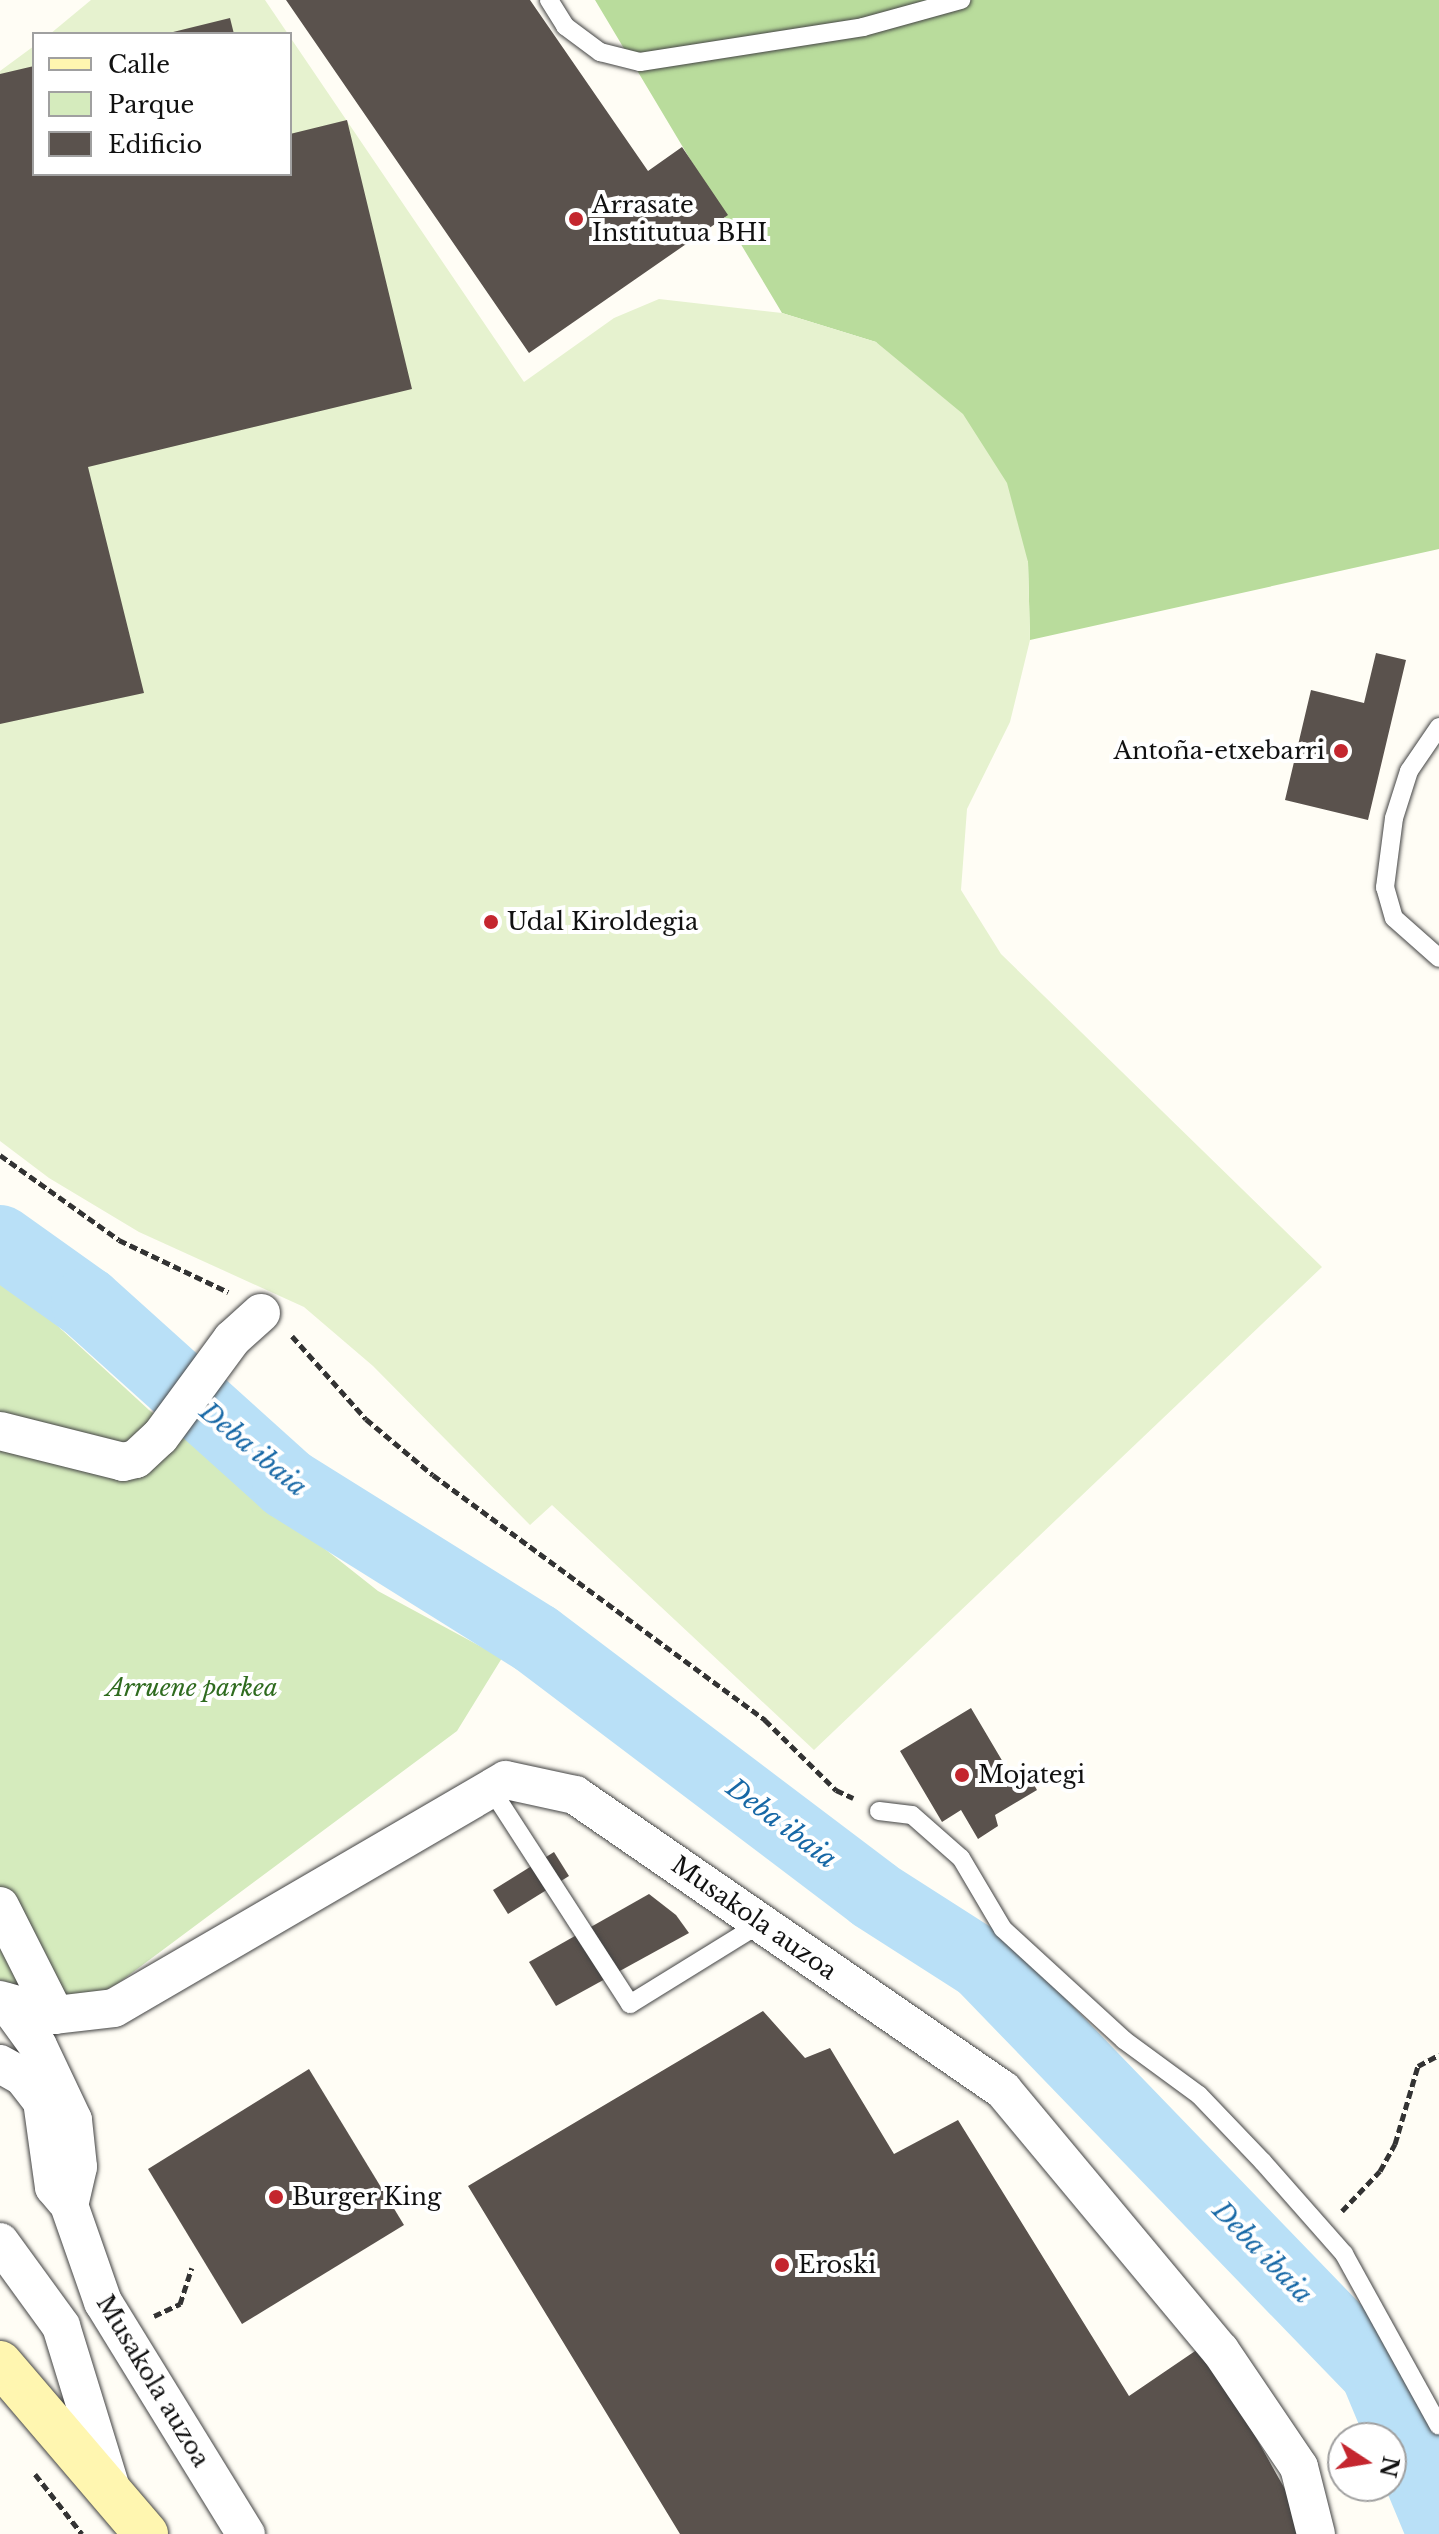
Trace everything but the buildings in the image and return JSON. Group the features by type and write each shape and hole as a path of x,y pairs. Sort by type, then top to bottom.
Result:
{"street":[{"path":"0,1431 123,1462 136,1459 160,1437 232,1339 261,1313"},
{"name":"Musakola auzoa","path":"3,2001 55,2015 122,2005 506,1780 575,1795 1003,2090 1220,2350 1299,2467 1316,2534"},
{"path":"0,1906 55,2015"},
{"name":"Musakola auzoa","path":"3,2001 38,2046 73,2120 78,2167 69,2205 86,2259 119,2332 246,2534"},
{"path":"0,2064 23,2077 42,2101 54,2187 69,2205"},
{"path":"0,2242 61,2326 113,2494"},
{"path":"0,2363 146,2534"}],"lane":[{"path":"549,0 565,26 600,52 640,62 863,27 961,0"},
{"path":"1439,727 1409,771 1394,818 1385,887 1394,918 1439,958"},
{"path":"491,1789 630,2004 761,1923"},
{"path":"879,1811 912,1815 961,1858 1003,1929 1124,2040 1199,2095 1321,2226 1344,2254 1439,2426"}],"path":[{"path":"0,1155 119,1240 245,1299 291,1334 366,1419 433,1475 765,1720 836,1790 879,1811"},
{"path":"1321,2226 1380,2171 1395,2144 1418,2066 1439,2055"}],"green space":[{"path":"91,0 265,0 287,32 52,32"},
{"path":"595,0 1439,0 1439,549 1030,640 1028,562 876,342 782,313"},
{"name":"Udal Kiroldegia","path":"292,40 524,382 614,318 659,299 782,313 876,342 963,414 1007,483 1028,562 1030,640 1010,722 967,809 961,890 1001,954 1322,1267 814,1750 552,1505 530,1525 373,1366 304,1307 139,1232 49,1178 0,1141 0,71 32,47 32,176 292,176"},
{"name":"Arruene parkea","path":"0,1273 149,1410 378,1591 502,1658 457,1731 117,1984 82,2003 0,1980"}],"waterway":[{"name":"Deba ibaia","path":"0,1241 87,1303 288,1484 536,1639 874,1895 982,1964 1376,2372 1439,2523"}],"place":[{"name":"Arrasate Institutua BHI","path":"576,219"},
{"name":"Antoña-etxebarri","path":"1341,751"},
{"name":"Udal Kiroldegia","path":"491,922"},
{"name":"Mojategi","path":"962,1775"},
{"name":"Burger King","path":"276,2197"},
{"name":"Eroski","path":"782,2265"}]}
